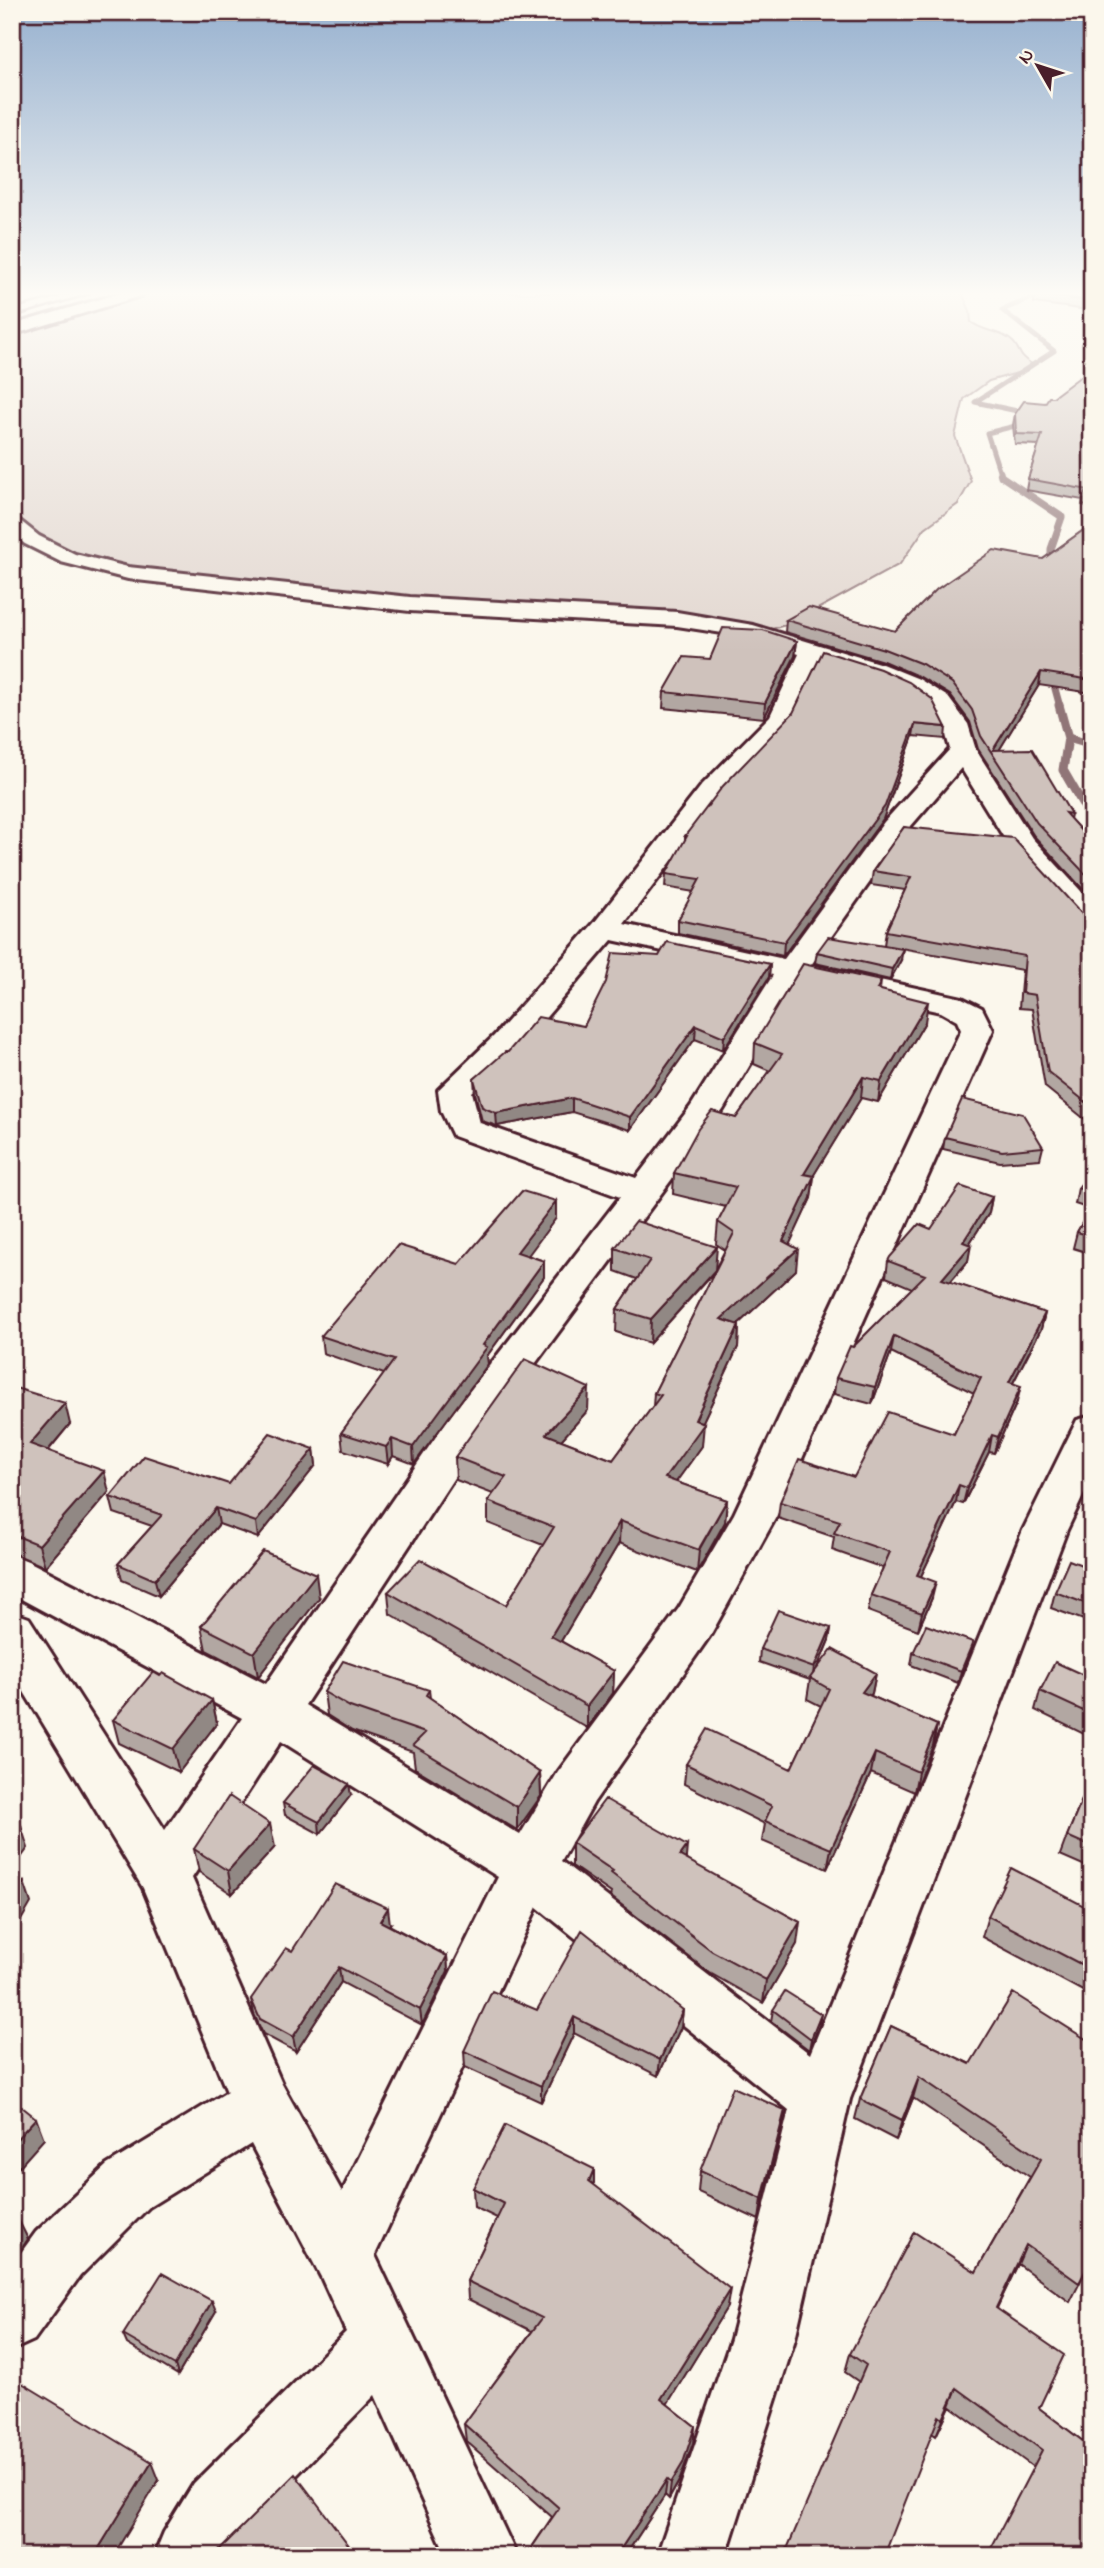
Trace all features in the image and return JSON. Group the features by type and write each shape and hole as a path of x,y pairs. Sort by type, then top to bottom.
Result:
{"street":[{"path":"12,524 32,540 68,558 128,573 424,605 677,619 745,630 874,669 911,684 939,702 956,724 963,750 1021,843 1092,921"},
{"path":"642,1193 465,1129 458,1111 455,1090 506,1043 605,929 711,791 781,719 812,652"},
{"path":"164,1875 463,1430 706,1110 792,969 894,828 963,750"},
{"path":"343,2255 529,1868 576,1787 695,1621 754,1517 977,1030 971,1015 950,1005 605,929"},
{"path":"691,2556 763,2339 821,2099 1045,1530 1092,1431"},
{"path":"12,1573 274,1711 529,1868 821,2099"},
{"path":"12,1631 164,1875 261,2104 343,2255 483,2556"},
{"path":"12,2318 58,2254 128,2186 261,2104"},
{"path":"188,2556 218,2507 382,2342"}],"shaded area":[{"path":"12,413 961,413 955,436 971,481 958,504 925,528 900,564 792,623 772,629 691,616 402,598 130,569 68,552 12,519"}],"building":[{"path":"1092,413 1092,495 1084,494 1089,490 1028,479 1042,435 1016,434 1015,414"},
{"path":"1092,524 1092,680 1041,672 993,750 1032,749 1071,814 1065,813 1092,843 1092,881 1037,823 981,736 972,710 952,683 922,664 884,649 786,620 809,607 895,631 937,589 994,550 1043,559"},
{"path":"723,628 763,630 797,641 765,703 664,692 684,657 710,659"},
{"path":"823,651 880,669 909,682 932,699 946,727 915,724 885,806 784,942 678,920 700,879 666,874 685,836 723,786 793,713"},
{"path":"904,827 1013,838 1082,914 1092,917 1092,1107 1048,1072 1035,995 1022,993 1025,956 886,931 911,877 873,871"},
{"path":"828,937 903,949 892,969 817,952"},
{"path":"667,942 770,964 724,1037 696,1025 630,1117 572,1098 496,1113 482,1107 474,1079 508,1052 538,1017 584,1026 606,982 613,953 659,956"},
{"path":"803,964 881,981 877,989 928,1002 881,1081 863,1077 804,1174 814,1176 783,1241 798,1249 721,1319 739,1325 695,1420 704,1424 665,1478 727,1500 699,1550 620,1521 551,1636 614,1671 587,1706 388,1592 420,1559 506,1605 554,1527 488,1501 506,1477 455,1457 525,1359 589,1388 546,1434 613,1460 661,1395 654,1393 734,1233 718,1222 736,1187 674,1173 698,1129 712,1111 736,1118 782,1054 755,1043"},
{"path":"962,1099 1023,1114 1043,1147 1002,1151 945,1137"},
{"path":"1092,1171 1092,1193 1078,1188"},
{"path":"960,1186 992,1197 963,1242 971,1245 942,1279 1045,1313 1009,1382 1021,1386 998,1437 992,1435 967,1488 959,1485 917,1575 936,1582 922,1613 871,1595 890,1552 834,1533 840,1521 780,1502 799,1459 854,1477 888,1412 954,1434 981,1378 894,1336 875,1387 836,1378 850,1346 853,1347 925,1275 888,1261 890,1257 919,1224 931,1229"},
{"path":"522,1191 556,1201 517,1252 544,1261 483,1345 487,1347 413,1447 392,1439 386,1447 341,1433 394,1360 321,1336 398,1245 459,1264"},
{"path":"1092,1206 1092,1237 1077,1232"},
{"path":"636,1221 717,1247 651,1319 617,1309 650,1260 615,1248"},
{"path":"12,1387 65,1403 30,1444 104,1471 39,1545 12,1534"},
{"path":"270,1433 314,1449 256,1522 216,1508 155,1580 118,1564 162,1515 110,1497 144,1456 229,1484"},
{"path":"263,1551 316,1574 254,1653 201,1626"},
{"path":"1069,1560 1092,1569 1092,1606 1055,1592"},
{"path":"778,1610 831,1628 814,1668 760,1649"},
{"path":"926,1625 973,1642 961,1671 913,1653"},
{"path":"832,1649 876,1673 862,1692 937,1725 918,1772 875,1753 831,1849 765,1821 772,1806 686,1764 707,1729 791,1769 829,1689 810,1678"},
{"path":"343,1661 429,1690 426,1695 540,1773 517,1807 413,1745 425,1733 350,1707 324,1692"},
{"path":"1055,1662 1092,1679 1092,1715 1040,1691"},
{"path":"153,1672 160,1676 163,1673 212,1700 173,1749 113,1720"},
{"path":"314,1765 349,1784 319,1822 283,1803"},
{"path":"1092,1776 1092,1847 1067,1836"},
{"path":"229,1796 270,1824 228,1871 194,1849"},
{"path":"605,1799 687,1846 680,1856 800,1922 766,1980 712,1951 611,1873 613,1871 572,1843"},
{"path":"12,1823 21,1826 12,1838"},
{"path":"1011,1868 1092,1910 1092,1970 988,1916"},
{"path":"12,1878 24,1882 12,1901"},
{"path":"335,1884 388,1908 380,1921 447,1956 420,2010 339,1967 293,2037 260,2019 251,1999 286,1948 292,1951"},
{"path":"582,1930 683,2010 660,2060 574,2017 541,2086 464,2051 492,1991 537,2010"},
{"path":"785,1991 821,2014 811,2039 773,2010"},
{"path":"1013,1993 1092,2043 1092,2258 1079,2283 1026,2245 996,2308 1064,2355 1039,2408 1092,2448 1092,2556 987,2556 1042,2450 957,2388 943,2419 939,2416 884,2556 784,2556 866,2365 850,2354 914,2232 976,2272 1041,2159 919,2077 902,2120 860,2099 891,2026 970,2064"},
{"path":"733,2087 785,2110 762,2199 700,2171"},
{"path":"12,2099 36,2118 12,2144"},
{"path":"505,2125 594,2169 589,2181 730,2289 661,2399 695,2426 683,2463 671,2483 667,2479 616,2556 526,2556 559,2508 464,2424 542,2318 467,2281 504,2204 473,2188"},
{"path":"12,2214 18,2219 12,2228"},
{"path":"162,2273 212,2301 175,2365 123,2335"},
{"path":"12,2377 152,2462 94,2556 12,2556"},
{"path":"295,2474 357,2556 223,2556 219,2550"}],"waterway":[{"path":"1026,413 1031,414"},
{"path":"1000,473 987,433 1027,423"},
{"path":"1000,472 1001,476 1062,517 1051,549 1051,568"},
{"path":"1051,674 1060,707"},
{"path":"1059,705 1068,738"},
{"path":"1068,738 1092,745"},
{"path":"1068,738 1063,770 1092,820"}]}
